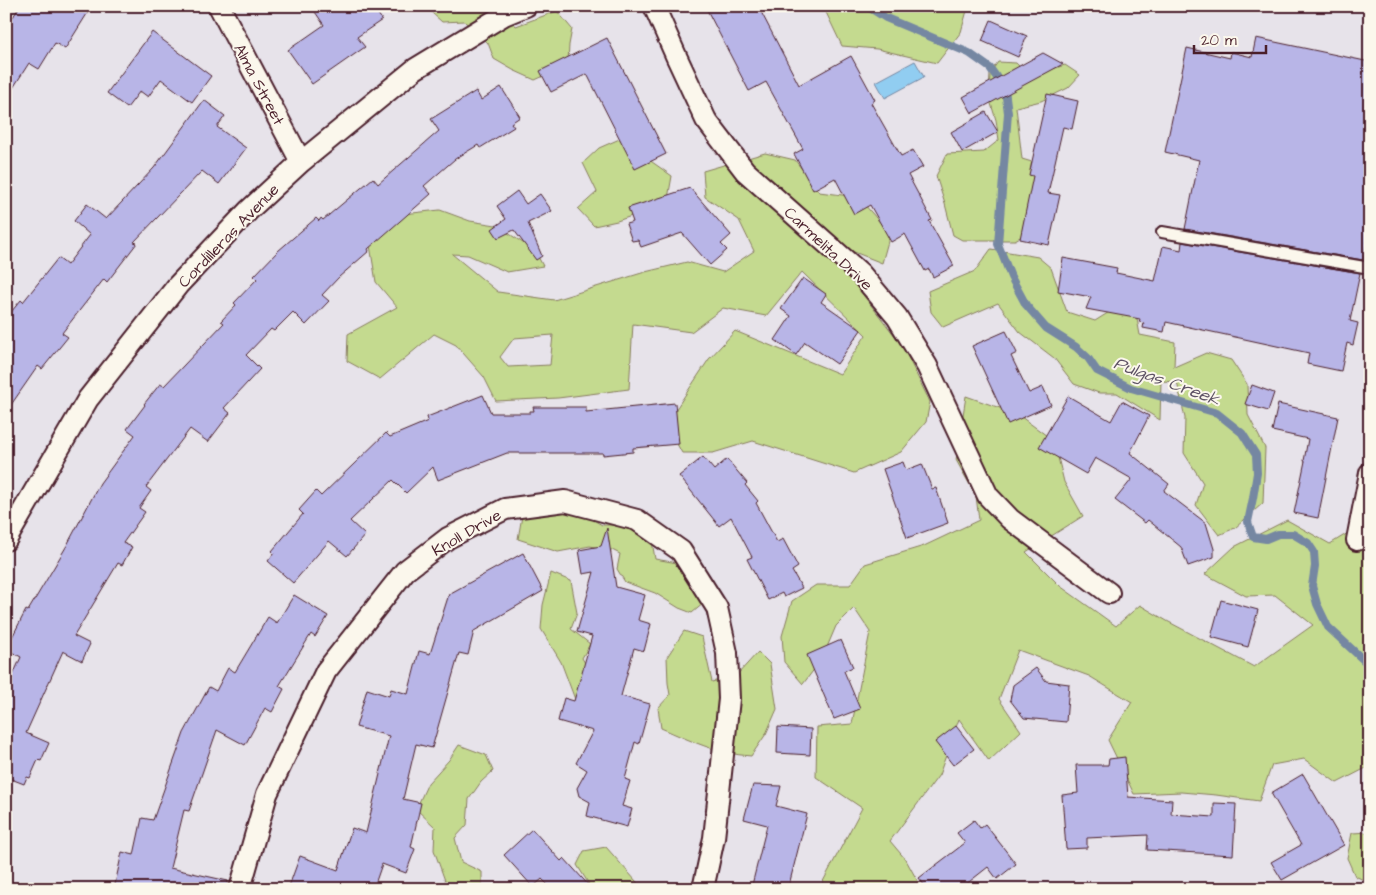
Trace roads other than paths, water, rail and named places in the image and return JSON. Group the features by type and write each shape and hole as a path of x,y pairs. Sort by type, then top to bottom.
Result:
{"street":[{"name":"Alma Street","path":"219,6 300,162"},
{"name":"Cordilleras Avenue","path":"6,540 88,399 178,285 249,210 300,162 414,69 504,15 526,6"},
{"name":"Carmelita Drive","path":"654,6 706,120 745,171 860,273 897,317 927,366 988,496 1010,519 1109,593"},
{"path":"1364,542 1370,473"},
{"name":"Knoll Drive","path":"240,889 267,794 326,672 405,571 448,538 505,509 565,502 637,520 681,551 718,608 727,653 729,699 714,838 703,889"}],"lane":[{"path":"1162,232 1370,268"}],"water":[{"path":"915,61 924,77 885,98 876,82"}],"waterway":[{"name":"Pulgas Creek","path":"867,6 886,18 969,53 990,68 1005,89 1008,113 998,244 1011,277 1026,305 1046,328 1076,347 1088,358 1097,371 1131,388 1217,413 1242,433 1256,455 1257,473 1248,522 1253,537 1266,539 1278,534 1293,534 1308,543 1314,552 1315,566 1312,586 1317,604 1328,627 1370,666"}]}
